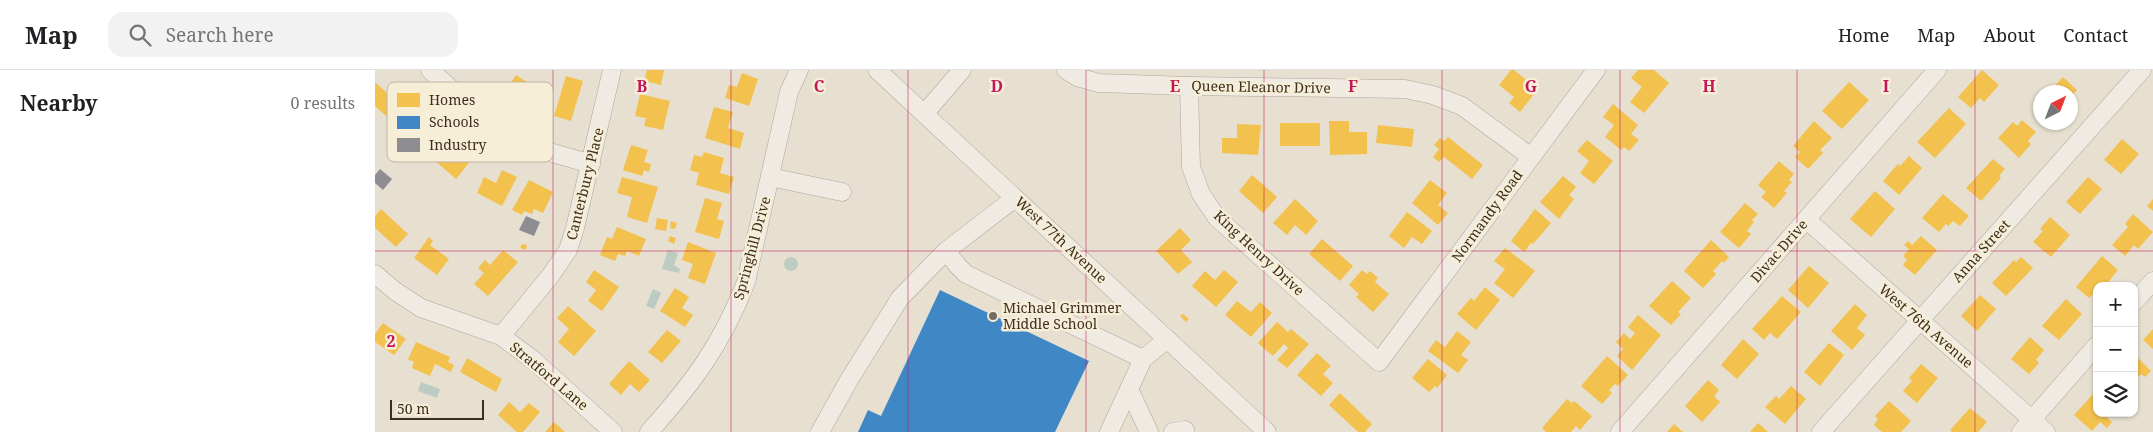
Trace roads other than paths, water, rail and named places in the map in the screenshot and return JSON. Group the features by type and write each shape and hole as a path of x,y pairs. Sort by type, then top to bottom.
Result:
{"street":[{"path":"430,70 443,82"},
{"name":"Canterbury Place","path":"501,336 551,275 568,250 591,164 612,70"},
{"name":"Springhill Drive","path":"649,432 682,396 706,363 735,308 745,282 789,92 799,70"},
{"name":"West 77th Avenue","path":"877,70 1267,432"},
{"path":"925,113 962,70"},
{"name":"Queen Eleanor Drive","path":"1066,70 1077,77 1099,83 1405,89 1433,95 1463,106 1531,156"},
{"name":"Normandy Road","path":"1379,362 1596,70"},
{"name":"Divac Drive","path":"1620,432 1937,70"},
{"name":"Anna Street","path":"1821,432 2142,70"},
{"name":"King Henry Drive","path":"1189,86 1191,166 1201,194 1217,218 1379,362"},
{"path":"553,153 591,164"},
{"path":"770,177 842,192"},
{"path":"820,432 849,380 900,298 946,251 1015,198"},
{"name":"West 76th Avenue","path":"1807,220 1919,321 2026,426 2046,432"},
{"path":"946,251 966,274 1143,359"},
{"name":"Stratford Lane","path":"375,274 395,291 421,308 501,336 531,358 613,432"},
{"path":"2138,297 2153,280"},
{"path":"1109,432 1143,359 1167,339"},
{"path":"2026,426 2093,350"},
{"path":"1129,389 1149,432"},
{"path":"1173,432 1185,432"}],"place":[{"name":"Michael Grimmer Middle School","path":"993,316"}]}
